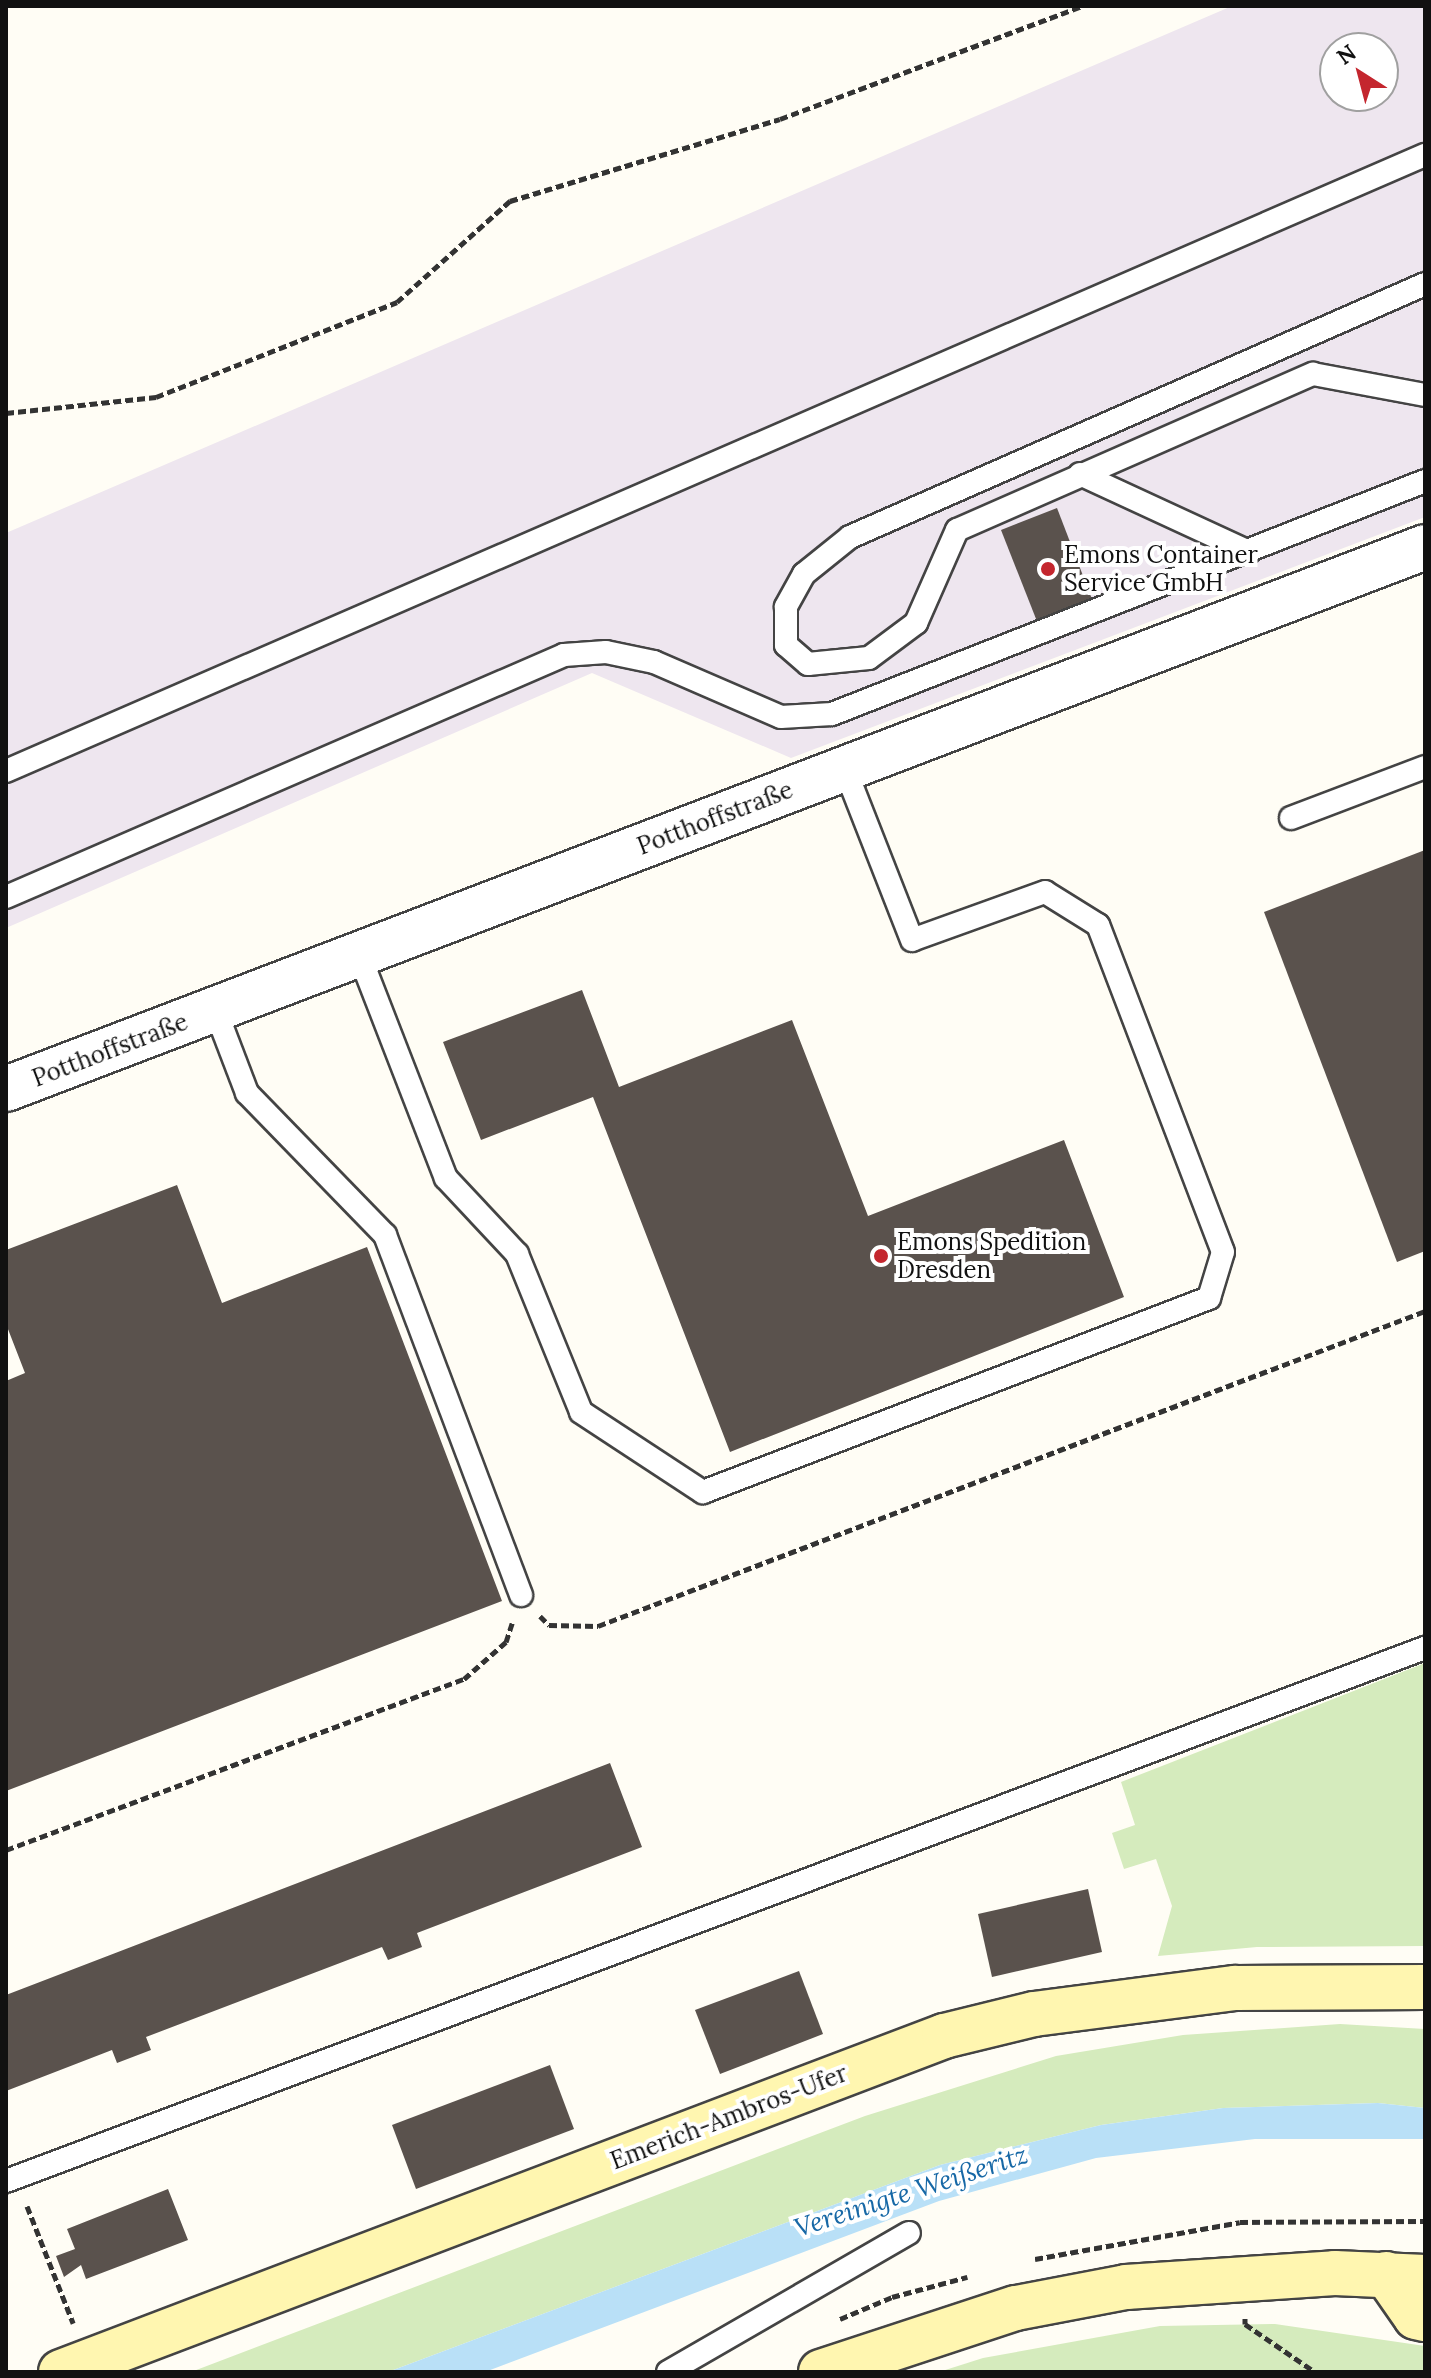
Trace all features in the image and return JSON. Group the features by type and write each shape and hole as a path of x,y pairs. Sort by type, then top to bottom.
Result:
{"main road":[{"name":"Emerich-Ambros-Ufer","path":"75,2367 944,2036 1034,2014 1235,1988 1425,1987"},
{"path":"821,2372 1016,2308 1126,2287 1245,2278 1405,2276 1416,2317 1425,2319"}],"street":[{"name":"Potthoffstraße","path":"6,1089 1425,547"}],"lane":[{"path":"6,771 1425,155"},
{"path":"1425,284 850,537 804,574 786,607 786,645 808,664 869,658 916,623 957,530 1313,374 1425,395"},
{"path":"1080,474 1249,552"},
{"path":"6,897 564,655 606,652 654,662 781,717 832,714 1425,481"},
{"path":"1291,818 1425,767"},
{"path":"359,954 446,1178 517,1254 581,1412 703,1492 1209,1298 1223,1252 1098,925 1045,892 912,940 845,769"},
{"path":"215,1009 247,1093 385,1235 521,1595"},
{"path":"11,2179 1425,1648"},
{"path":"668,2372 909,2233"}],"path":[{"path":"6,413 156,397 397,302 510,201 780,119 1082,6"},
{"path":"6,1850 464,1679 506,1642 521,1595 549,1625 598,1626 1425,1311"},
{"path":"11,2179 75,2367"},
{"path":"1245,2278 1245,2324 1315,2372"}],"shaded area":[{"path":"1232,6 1425,6 1425,517 791,758 592,673 6,928 6,533"}],"green space":[{"path":"1425,1663 1425,1946 1257,1947 1158,1956 1172,1906 1156,1859 1124,1869 1112,1833 1135,1825 1121,1782"},
{"path":"1340,2024 1425,2029 1425,2108 1378,2103 1223,2108 1101,2125 940,2165 388,2372 191,2372 865,2116 1056,2056 1183,2035"},
{"path":"1275,2324 1425,2346 1425,2372 939,2372 983,2358 1160,2326"}],"water":[{"name":"Vereinigte Weißeritz","path":"1378,2103 1425,2108 1425,2139 1255,2139 1096,2158 939,2201 485,2372 388,2372 940,2165 1101,2125 1223,2108"}],"building":[{"name":"Emons Container Service GmbH","path":"1057,508 1095,607 1040,629 1001,530"},
{"path":"1425,850 1425,1251 1397,1262 1264,912"},
{"name":"Emons Spedition Dresden","path":"582,990 619,1087 792,1020 868,1216 1064,1140 1124,1297 730,1452 593,1097 481,1140 443,1042"},
{"path":"177,1185 222,1303 367,1247 502,1601 6,1791 6,1381 25,1373 6,1324 6,1250"},
{"path":"610,1763 642,1847 417,1933 422,1947 388,1960 382,1947 146,2037 151,2050 117,2063 112,2050 6,2091 6,1995"},
{"path":"1088,1889 1102,1952 992,1977 978,1914"},
{"path":"799,1971 823,2034 720,2074 695,2010"},
{"path":"550,2065 574,2129 416,2189 392,2125"},
{"path":"168,2189 188,2240 86,2279 81,2265 64,2277 56,2256 75,2249 67,2229"}],"place":[{"name":"Emons Container Service GmbH","path":"1048,569"},
{"name":"Emons Spedition Dresden","path":"881,1256"}]}
